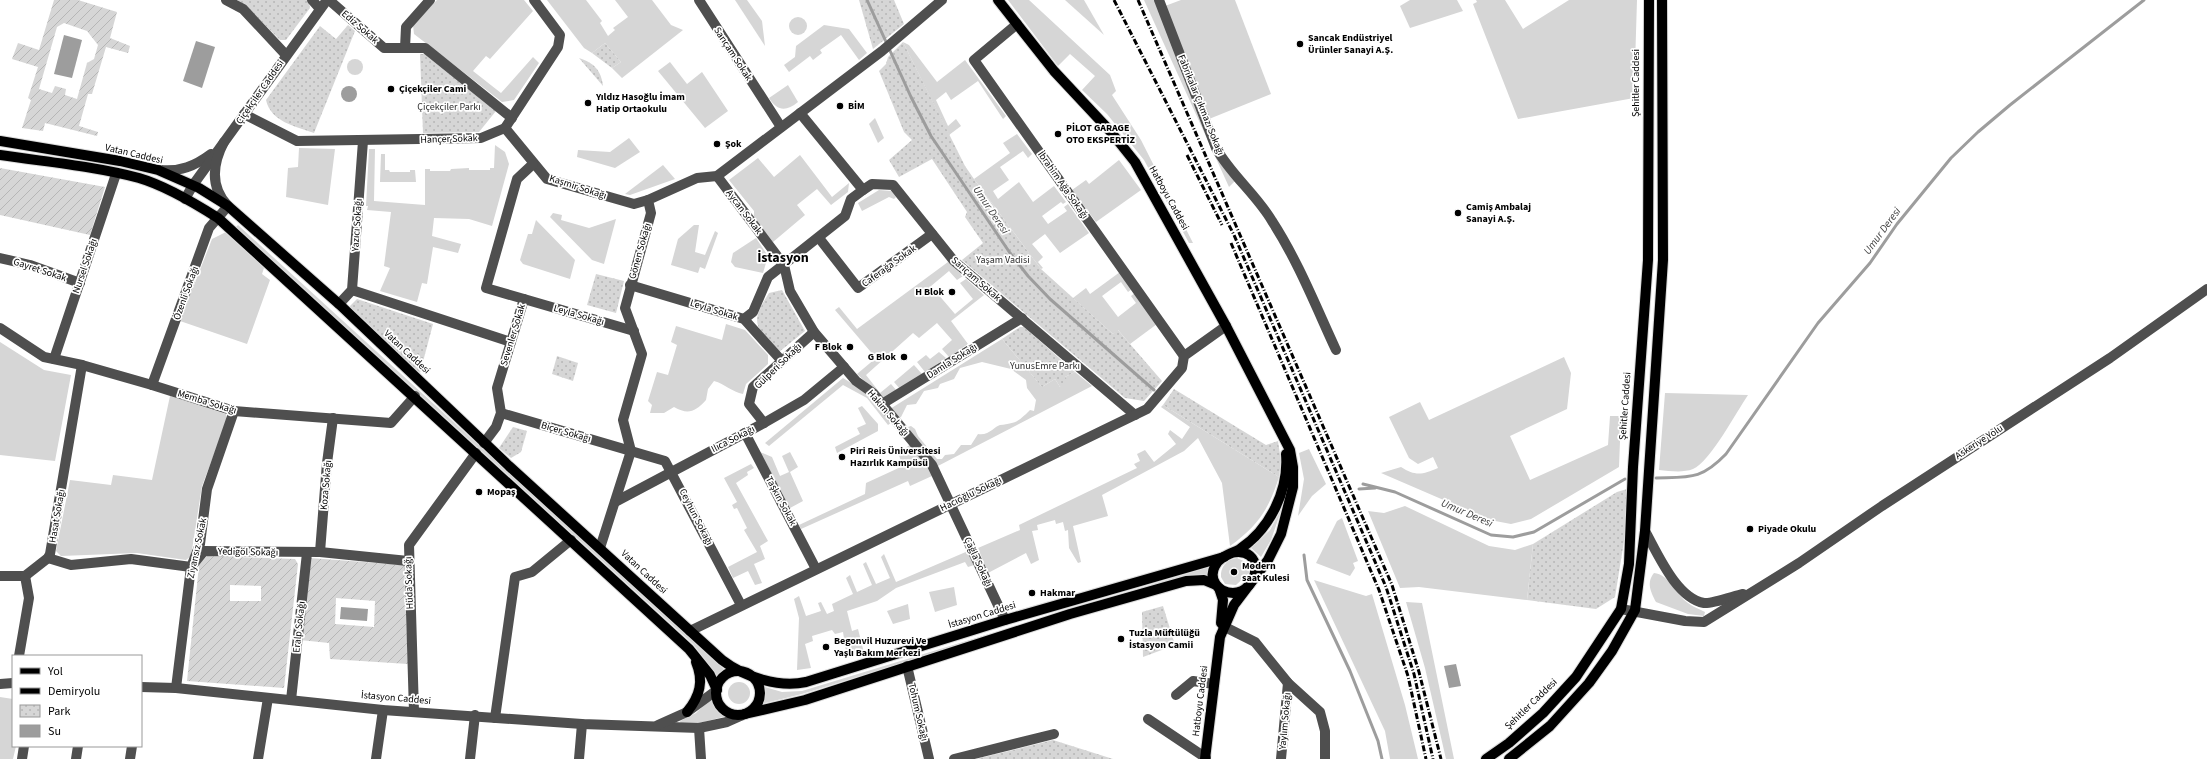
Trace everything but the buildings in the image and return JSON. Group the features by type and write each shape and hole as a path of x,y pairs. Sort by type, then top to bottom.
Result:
{"main road":[{"name":"Hatboyu Caddesi","path":"998,0 1054,71 1111,132 1135,162 1226,326 1290,450 1293,462 1293,480 1290,503 1276,547 1234,605 1223,626 1219,643 1205,758"},
{"name":"Şehitler Caddesi","path":"1486,759 1508,743 1542,713 1576,677 1621,609 1629,564 1633,467 1648,260 1649,0"},
{"path":"1508,759 1550,726 1589,683 1612,651 1635,610 1645,531 1663,260 1662,0"},
{"name":"Vatan Caddesi","path":"0,141 158,170 193,185 228,206 339,304 484,443 690,631 728,665 748,673"},
{"path":"0,155 140,179 185,199 218,218 415,396 689,649 710,675 716,690 718,701 723,709 733,715 745,714 805,700 1070,614 1186,581 1204,580 1217,586 1223,600 1219,643"},
{"name":"Hatboyu Caddesi","path":"1228,555 1241,553 1254,560 1256,570 1250,583 1241,591 1235,593 1228,592 1217,586 1213,580 1214,568 1228,555 1249,542 1259,532 1270,516 1279,498 1287,463 1282,432"},
{"name":"İstasyon Caddesi","path":"748,673 770,681 798,684 1005,620 1228,555"},
{"path":"687,712 697,699 701,678 697,665 689,649"},
{"path":"716,690 719,683 727,674 738,671 748,673 758,684 760,694 757,705 745,714"}],"street":[{"path":"226,0 243,9 286,55"},
{"path":"312,0 320,9"},
{"name":"Çiçekçiler Caddesi","path":"185,199 193,185 286,55 328,0"},
{"name":"Ediz Sokak","path":"328,0 384,48 425,48 512,118"},
{"path":"405,48 406,27 430,0"},
{"path":"505,128 558,47 560,35 534,0"},
{"name":"Sarıçam Sokak","path":"699,0 781,128"},
{"path":"648,200 697,178 717,176 882,52 942,0"},
{"name":"Fabrikalar Çıkmazı Sokağı","path":"1159,0 1216,148 1228,167 1272,220 1288,249 1336,350"},
{"name":"İbrahim Ağa Sokağı","path":"1017,24 974,60 1184,356"},
{"path":"744,319 753,312 768,277 845,216 851,199 863,190 800,113"},
{"name":"Hançer Sokak","path":"244,114 297,141 481,138 505,128"},
{"name":"Kaşmir Sokağı","path":"505,128 533,164 547,179 634,204 648,200"},
{"name":"Yazıcı Sokağı","path":"352,290 363,141"},
{"path":"158,170 178,170 192,166 213,153 224,142"},
{"path":"224,142 217,159 214,178 218,194 228,206"},
{"name":"Sevenler Sokak","path":"501,412 497,388 524,299 486,288 517,178 533,164"},
{"name":"Nursel Sokağı","path":"54,359 116,174"},
{"name":"Aycan Sokak","path":"717,176 784,265 790,291 814,332"},
{"name":"Sarıçam Sokak","path":"863,190 872,184 893,185 954,261 1135,415"},
{"name":"Gönen Sokağı","path":"631,451 623,420 642,354 625,308 630,285 651,213 648,200"},
{"name":"Özenli Sokağı","path":"152,384 210,228 228,206"},
{"name":"Caferağa Sokak","path":"819,238 858,288 932,234"},
{"name":"Gayret Sokak","path":"0,258 30,265 80,283"},
{"name":"Leyla Sokak","path":"630,285 744,319 781,360"},
{"name":"Askeriye Yolu","path":"1621,609 1635,610 1685,621 1704,622 1799,562 1882,506 2110,358 2207,289"},
{"path":"339,304 352,290 511,342"},
{"name":"Leyla Sokağı","path":"524,299 634,331"},
{"name":"Damla Sokağı","path":"882,404 1022,318"},
{"path":"1184,356 1226,326"},
{"name":"Memba Sokağı","path":"0,328 44,357 82,365 152,384 234,411 391,423 415,396"},
{"name":"Gülperi Sokağı","path":"764,423 749,404 753,387 781,360 814,332"},
{"name":"Hakim Sokağı","path":"814,332 856,381 873,393 932,465 951,503"},
{"name":"Hacıoğlu Sokağı","path":"690,631 1147,409 1160,396 1182,368 1184,356"},
{"name":"Hasat Sokağı","path":"48,558 82,365"},
{"name":"Ilıca Sokağı","path":"615,502 764,423 804,400 844,367"},
{"name":"Ziyansız Sokak","path":"176,688 191,567 200,544 207,489 234,411"},
{"path":"484,443 496,427 501,412"},
{"name":"Biçer Sokağı","path":"501,412 631,451"},
{"name":"Koza Sokağı","path":"320,552 327,463 333,418"},
{"name":"Taşkın Sokak","path":"745,433 816,569"},
{"path":"600,548 631,451"},
{"name":"Ceyhun Sokağı","path":"631,451 665,461 672,471 741,605"},
{"name":"Hüda Sokağı","path":"414,712 408,561 409,545 476,453"},
{"name":"Çağla Sokağı","path":"951,503 1005,620"},
{"path":"1645,531 1671,577 1688,595 1704,603 1749,593"},
{"path":"495,718 515,577 532,572 571,540"},
{"name":"Yedigöl Sokağı","path":"191,567 204,551 320,552 408,561"},
{"name":"Eralp Sokağı","path":"291,700 307,553"},
{"path":"0,576 25,576 48,558 71,565 131,559 191,567"},
{"path":"19,655 29,598 25,576"},
{"path":"1223,626 1255,642 1288,683 1320,712 1325,731 1325,759"},
{"name":"Tohum Sokağı","path":"907,666 929,759"},
{"path":"1176,695 1193,681 1214,684"},
{"path":"0,684 12,683"},
{"name":"Yaylım Sokağı","path":"1281,759 1288,683"},
{"name":"İstasyon Caddesi","path":"142,690 176,688 382,710 475,715 495,718 582,724 649,727 699,728 727,722 745,714"},
{"path":"649,727 668,722 687,712 716,690"},
{"path":"258,759 268,698"},
{"path":"376,759 382,710"},
{"path":"470,759 475,715"},
{"path":"1148,719 1205,758"},
{"path":"579,759 582,724"},
{"path":"699,728 701,759"},
{"path":"954,759 1054,734"},
{"path":"22,759 24,747"},
{"path":"76,759 78,747"},
{"path":"130,759 132,747"}],"green space":[{"path":"54,0 78,0 117,12 110,38 130,46 128,53 106,47 92,94 88,94 79,126 98,132 97,136 45,123 43,131 22,128 31,100 28,98 38,67 12,59 18,43 39,50","holes":["64,23 87,31 98,45 94,59 87,63 77,99 65,95 66,89 55,86 52,93 39,89 57,27"]},
{"path":"237,0 308,0 310,8 286,40 280,40 248,8"},
{"path":"437,0 524,0 533,11 490,59 486,56 473,71 501,93 533,57 539,63 514,100 502,102 414,34 413,25"},
{"path":"547,0 586,0 602,21 600,23 608,36 615,30 613,28 628,17 615,0 652,0 671,25 683,30 622,78 612,68 621,62 605,43 592,53 584,48"},
{"path":"735,0 747,0 762,21 765,46"},
{"path":"859,0 894,0 904,24 873,49"},
{"path":"1008,0 1029,0 1110,75 1116,91 1112,95 1141,140 1193,243 1189,243 1144,160 1107,114 1082,90 1095,76 1070,54 1058,66"},
{"path":"1065,0 1084,0 1104,35"},
{"path":"1144,0 1155,0 1235,181 1229,187"},
{"path":"1181,0 1235,0 1271,94 1209,119 1165,6"},
{"path":"1410,0 1457,0 1463,11 1410,28 1400,6"},
{"path":"1476,0 1505,0 1523,29 1569,0 1637,0 1634,98 1518,119 1473,4 1477,2"},
{"path":"798,17 804,20 807,26 804,32 798,35 792,32 789,26 792,20"},
{"path":"348,25 355,31 314,133 278,118 269,107 266,100 320,26 336,39"},
{"path":"824,25 849,29 867,53 859,60 841,35 820,50 822,53 813,60 810,56 789,72 784,65 795,57 796,46"},
{"path":"903,42 909,45 937,82 965,60 1006,116 1003,119 978,81 951,100 946,92 936,100 948,126 956,119 961,126 949,135"},
{"name":"Yaşam Vadisi","path":"903,42 965,166 1041,269 1113,334 1117,329 1162,381 1144,401 1125,398 962,260 983,243 965,217 967,212 932,159 899,177 889,160 912,140 904,132 879,71 886,64 888,57"},
{"path":"605,43 621,62 612,68 592,53"},
{"name":"Çiçekçiler Parkı","path":"420,54 426,54 496,111 479,132 423,133"},
{"path":"579,58 589,62 596,68 601,76 603,86"},
{"path":"355,59 361,61 363,67 361,73 355,75 349,73 347,67 349,61"},
{"path":"670,62 687,84 702,72 728,111 705,128 658,71"},
{"path":"788,85 798,102 786,109 782,109 775,106 769,98"},
{"path":"875,118 884,138 878,143 869,124"},
{"path":"1017,134 1032,154 1028,158 1023,151 1000,167 1009,180 993,191 998,199 1019,182 1033,202 1054,186 1066,202 1063,204 1061,202 1042,216 1048,224 1067,211 1064,207 1068,204 1089,233 1060,253 1045,234 1032,244 1043,257 1038,262 1043,268 1041,269 974,179 1010,153 1003,143"},
{"path":"629,138 640,152 615,168 577,157 578,150 610,152"},
{"path":"495,145 505,152 509,164 492,226 469,219 434,218 432,236 461,244 458,253 433,247 427,284 422,283 417,302 380,291 390,268 384,266 391,212 367,210 369,149 375,149 374,201 425,205 425,169 430,169 430,171 450,171 451,169 469,168 469,170 490,170 490,168 494,168"},
{"path":"299,148 335,149 328,205 286,197 288,168 298,167"},
{"path":"381,154 385,154 385,170 389,170 390,172 410,172 410,170 415,170 416,182 380,182"},
{"path":"800,155 832,197 849,183 848,192 831,205 817,189 797,205 805,215 773,242 754,218 754,211 729,180 758,158 774,177"},
{"path":"1119,160 1141,190 1096,222 1072,190 1086,180 1089,184"},
{"path":"663,165 675,179 630,195 625,194"},
{"path":"0,168 105,187 90,235 0,215"},
{"path":"879,190 891,191 896,197 894,199 889,197 862,211 858,203"},
{"path":"553,213 562,215 561,220 589,228 616,219 604,264 592,260 550,217"},
{"path":"536,220 575,260 570,279 523,264 520,260 528,234 532,234"},
{"path":"238,225 726,671 717,679 715,673 693,644 236,227"},
{"path":"694,225 699,225 695,252 705,255 715,231 718,233 705,269 700,267 698,273 671,265 678,239"},
{"path":"226,232 265,265 262,274 270,280 247,344 180,321 212,239"},
{"path":"756,238 768,256 763,273 735,267 731,262 733,253"},
{"path":"948,262 963,276 957,280 949,271 931,286 955,314 973,299 960,283 966,279 984,295 951,321 968,344 949,357 942,349 952,340 937,323 919,338 913,333 866,375 880,393 891,384 897,391 884,399 857,374 876,358 835,310 839,307 857,329"},
{"path":"1120,272 1132,289 1128,292 1121,282 1102,296 1118,317 1136,303 1131,296 1135,293 1157,324 1130,344 1118,330 1113,334 1073,298 1086,288 1090,294"},
{"path":"596,274 624,281 616,313 587,305"},
{"path":"782,290 805,331 779,352 761,331 757,319 762,304 769,293"},
{"path":"357,299 433,324 420,373 348,308"},
{"path":"726,324 745,330 768,355 768,364 746,384 743,394 735,392 714,381 708,389 706,400 695,410 683,411 674,407 664,413 650,413 652,405 648,401 657,372 668,375 677,345 671,342 676,326 722,340"},
{"name":"YunusEmre Parkı","path":"1020,327 1024,327 1075,372 1065,377 1069,382 1060,387 1055,379 1042,387 1002,339"},
{"path":"1002,339 1042,387 1055,379 1060,387 1065,377 1075,372 1092,386 936,467 905,428 911,426 915,429 918,436 937,459 942,459 945,455 954,454 961,445 971,445 978,434 985,434 1000,425 1010,424 1030,410 1034,411 1036,400 1027,388 1026,380 1011,369 982,362 960,368 954,379 940,384 938,388 924,391 916,404 907,405 901,417 897,419 890,409"},
{"path":"0,342 44,370 71,375 55,461 0,455"},
{"path":"939,352 946,358 925,372 917,362 926,355 930,359"},
{"path":"557,356 578,363 573,381 552,374"},
{"path":"1564,357 1571,373 1567,409 1510,436 1530,480 1608,445 1610,416 1621,416 1619,467 1531,519 1511,524 1490,520 1381,473 1401,467 1410,472 1419,474 1438,468 1433,457 1418,464 1409,458 1389,417 1420,402 1429,420"},
{"path":"914,365 922,374 900,389 894,382"},
{"path":"843,378 869,394 892,422 888,425 867,398 843,385 769,446 765,443"},
{"path":"1174,389 1266,445 1278,441 1281,461 1279,477 1163,405"},
{"path":"1665,393 1748,395 1723,435 1707,457 1693,469 1676,471 1659,470"},
{"path":"170,396 226,414 227,420 202,486 191,556 186,560 137,553 61,556 56,551 70,480 111,485 113,475 152,480"},
{"path":"1163,405 1279,477 1271,498 1261,516 1240,539 1230,546 1222,483 1198,438 1184,451 1102,495 1108,516 1073,526 1081,562 1078,563 1069,548 1068,530 1065,531 1063,522 1056,524 1055,520 1037,525 1038,530 1032,531 1039,560 1031,564 1026,553 988,573 978,548 1020,530 1019,525 1137,468 1134,464 1140,461 1137,454 1145,450 1154,462 1176,444 1168,434 1170,430 1182,439 1190,427 1161,407"},
{"path":"862,406 878,424 878,431 837,453 835,447 860,434 857,428 866,424 858,408"},
{"path":"513,427 527,431 521,452 511,458 499,448"},
{"path":"911,444 926,463 932,476 910,486 908,481 801,529 799,525 865,494 866,483 903,466 898,453"},
{"path":"1309,449 1326,484 1312,496 1298,516 1304,479 1299,453"},
{"path":"760,452 772,457 780,476 789,472 782,456 790,452 798,467 790,472 803,501 790,508"},
{"path":"751,464 754,468 747,472 748,475 736,483 768,541 760,546 765,559 754,564 762,583 755,585 748,571 733,578 728,567 757,552 744,530 747,528 737,508 734,509 732,505 737,502 724,478"},
{"path":"1627,489 1625,535 1615,597 1596,609 1527,600 1533,544 1617,492"},
{"path":"1405,506 1489,546 1515,550 1533,544 1527,600 1419,587 1400,588 1368,511 1384,513"},
{"path":"1282,508 1271,540 1261,557 1251,548 1270,530"},
{"path":"1342,518 1358,561 1353,563 1355,568 1350,576 1316,563 1337,521"},
{"path":"968,551 974,565 968,567 965,562 896,588 877,601 847,611 852,631 858,629 864,653 847,658 843,632 835,634 832,630 812,636 813,641 805,644 811,668 797,670 799,618 794,599 799,596 806,616 821,611 818,603 821,602 827,614 834,611 832,604 853,594 846,578 850,575 857,592 872,585 863,564 866,562 876,584 890,578 881,557 884,554 896,582"},
{"path":"207,556 295,559 298,564 284,688 187,681 199,565","holes":["230,585 261,586 261,601 230,601"]},
{"path":"310,558 404,565 408,664 330,659 329,643 300,640","holes":["336,598 375,601 374,627 335,624"]},
{"path":"1237,558 1248,563 1249,573 1236,585 1225,584 1221,577 1223,567 1230,560"},
{"path":"1209,567 1207,576 1189,575 802,694 761,704 765,687 782,692 802,691"},
{"path":"1654,573 1664,577 1688,603 1705,612 1704,616 1688,614 1656,602 1650,588 1650,580"},
{"path":"1314,580 1366,596 1372,594 1405,705 1418,759 1390,759 1385,731"},
{"path":"954,587 957,605 935,612 929,592"},
{"path":"1406,602 1422,603 1454,759 1446,759 1425,668"},
{"path":"908,604 910,619 893,624 887,611"},
{"path":"1163,606 1175,645 1143,657 1142,612"},
{"path":"739,682 747,685 750,693 747,701 739,704 731,701 728,693 731,685"},
{"path":"713,696 718,707 727,716 695,724 681,724 680,721 696,713"},
{"path":"0,697 12,699 12,747 16,747 13,759 0,759"},
{"path":"1053,740 1113,759 976,759"}],"water":[{"path":"64,35 82,40 72,78 54,74"},
{"path":"196,41 215,47 202,88 183,81"},
{"path":"349,86 355,88 357,94 355,100 349,102 343,100 341,94 343,88"},
{"path":"341,607 368,609 367,621 340,619"},
{"path":"1456,664 1461,686 1449,688 1444,666"}],"waterway":[{"name":"Umur Deresi","path":"867,0 911,97 931,136 1010,253 1028,276 1050,299 1154,390"},
{"name":"Umur Deresi","path":"1656,478 1686,477 1702,473 1709,469 1726,454 1818,323 1870,263 1897,224 1951,158 1978,132 2010,105 2144,0"},
{"name":"Umur Deresi","path":"1363,484 1395,492 1491,535 1513,537 1534,532 1625,479"},
{"name":"Umur Deresi","path":"1359,489 1375,488"},
{"path":"1304,555 1307,580 1350,671 1378,741 1382,759"}],"railway":[{"path":"1114,0 1234,235 1386,587 1414,674 1433,759"},
{"path":"1138,0 1392,585 1419,672 1441,759"},
{"path":"1187,155 1222,225"},
{"path":"1231,243 1379,590 1408,676 1426,759"}],"place":[{"name":"Sancak Endüstriyel Ürünler Sanayi A.Ş.","path":"1300,44"},
{"name":"Çiçekçiler Cami","path":"391,89"},
{"name":"Yıldız Hasoğlu İmam Hatip Ortaokulu","path":"588,103"},
{"name":"BİM","path":"840,106"},
{"name":"PİLOT GARAGE OTO EKSPERTİZ","path":"1058,134"},
{"name":"Şok","path":"717,144"},
{"name":"Camiş Ambalaj Sanayi A.Ş.","path":"1458,213"},
{"name":"H Blok","path":"952,292"},
{"name":"F Blok","path":"850,347"},
{"name":"G Blok","path":"904,357"},
{"name":"Piri Reis Üniversitesi Hazırlık Kampüsü","path":"842,457"},
{"name":"Mopaş","path":"479,492"},
{"name":"Piyade Okulu","path":"1750,529"},
{"name":"Modern saat Kulesi","path":"1234,572"},
{"name":"Hakmar","path":"1032,593"},
{"name":"Tuzla Müftülüğü İstasyon Camii","path":"1121,639"},
{"name":"Begonvil Huzurevi Ve Yaşlı Bakım Merkezi","path":"826,647"}],"district":[{"name":"İstasyon","path":"783,258"}]}
